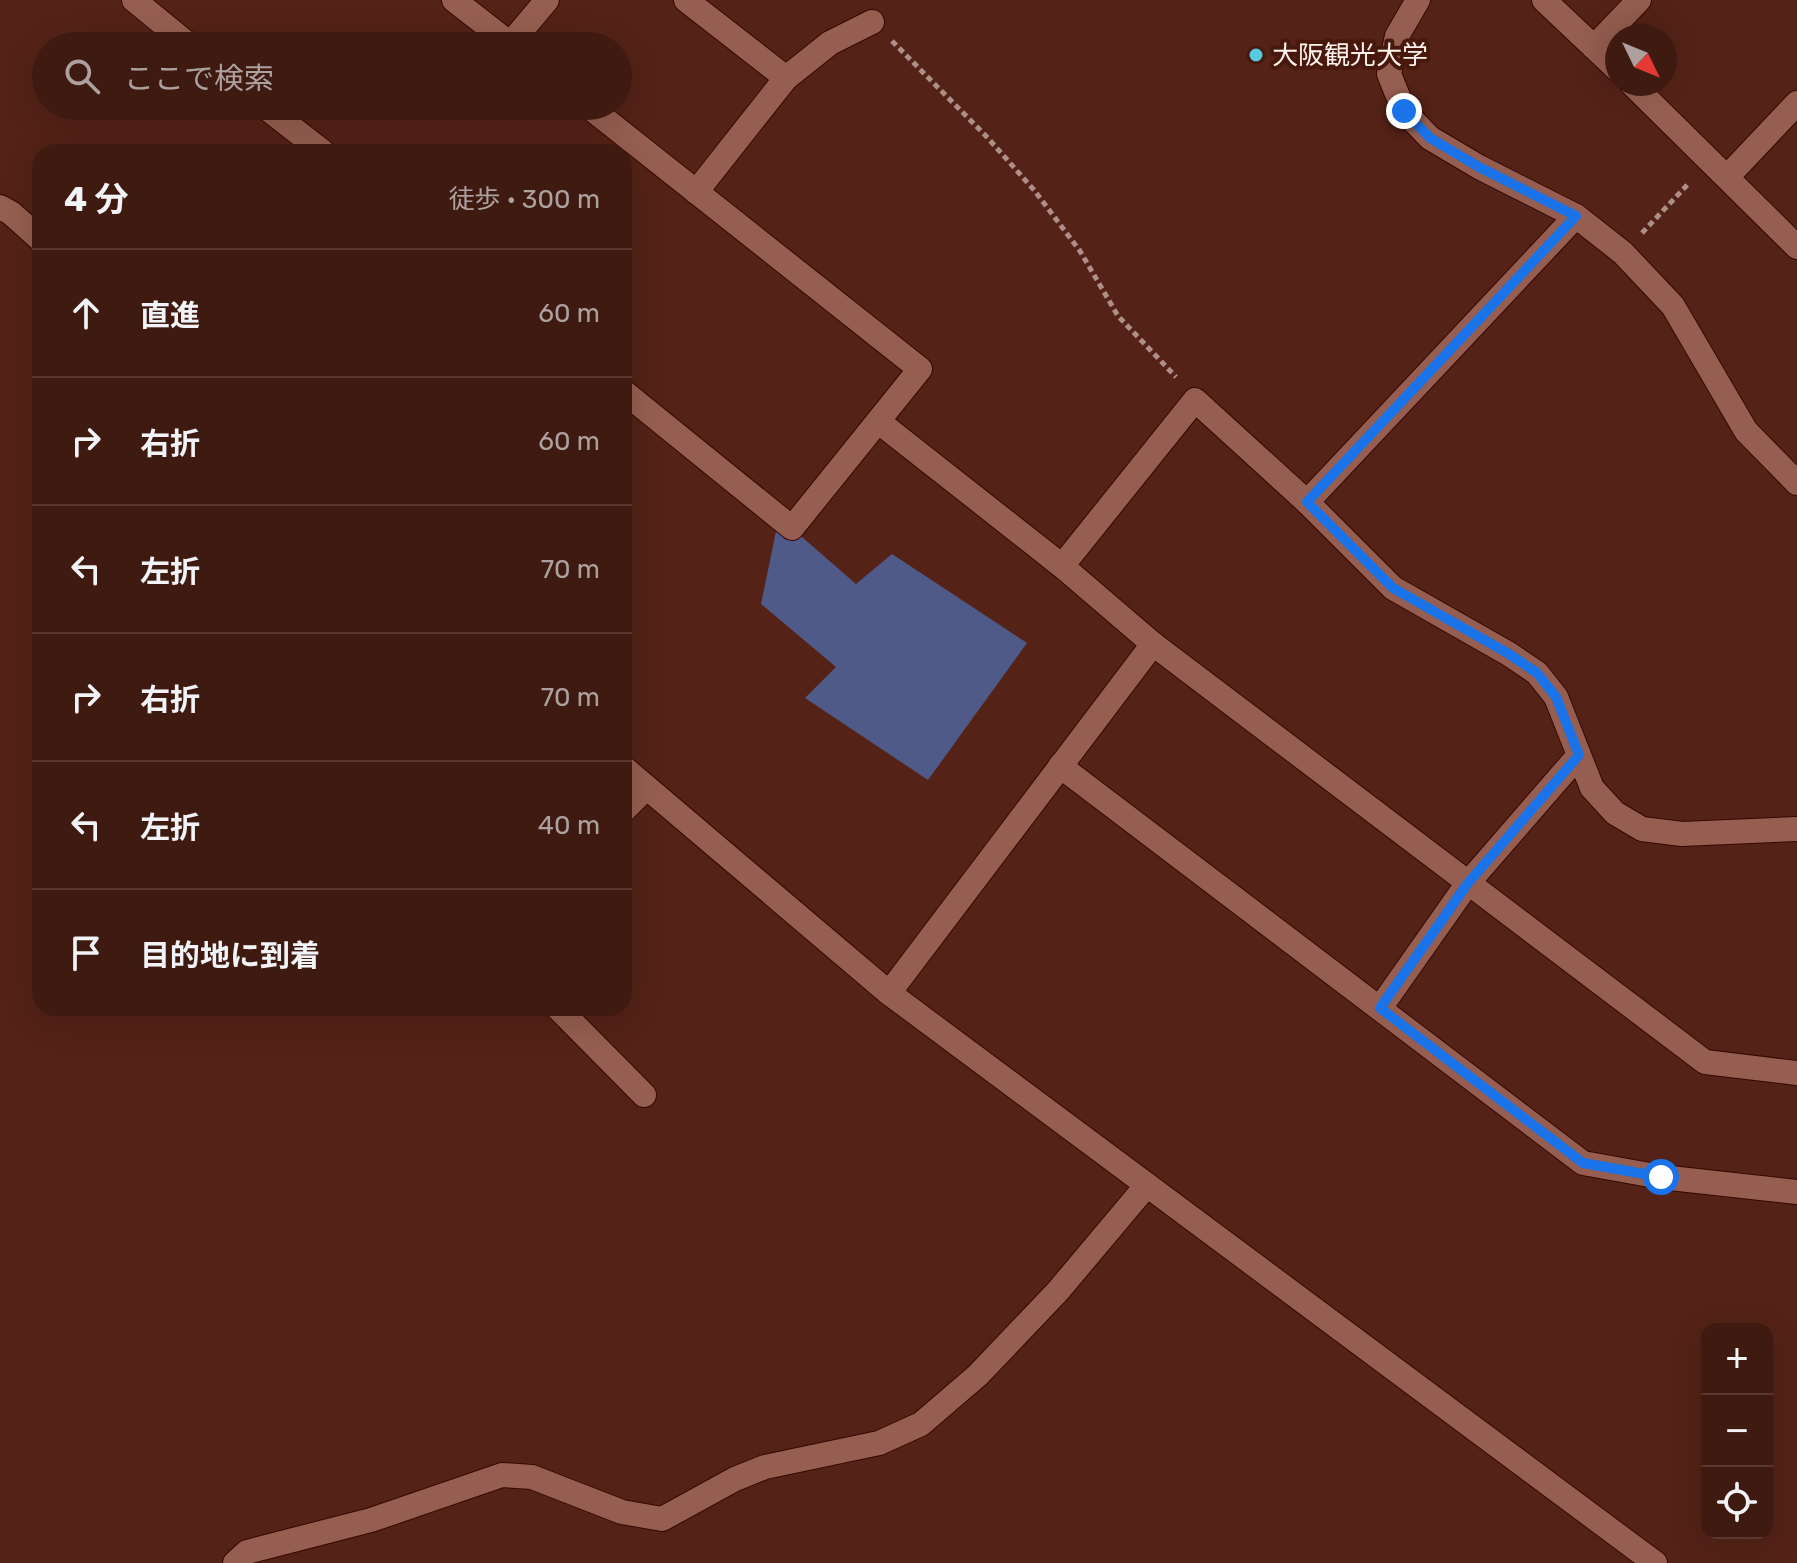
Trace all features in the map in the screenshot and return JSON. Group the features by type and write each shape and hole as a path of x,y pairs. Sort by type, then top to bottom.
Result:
{"street":[{"path":"134,0 173,32"},
{"path":"454,0 495,32"},
{"path":"521,32 547,0"},
{"path":"686,0 786,78"},
{"path":"1418,0 1397,36 1389,74 1404,111 1430,138 1479,167 1576,216 1623,253 1673,306 1746,431 1797,483"},
{"path":"1544,0 1605,58"},
{"path":"1594,47 1639,0"},
{"path":"696,192 786,78 830,43 872,22"},
{"path":"1644,96 1797,247"},
{"path":"1718,169 1797,103"},
{"path":"282,120 313,144"},
{"path":"606,120 920,369 792,528 632,398"},
{"path":"0,207 32,232"},
{"path":"1307,502 1576,216"},
{"path":"1062,566 1195,400 1307,502 1393,588 1537,673 1556,697 1592,788 1615,813 1642,829 1682,834 1797,829"},
{"path":"879,422 1062,566 1153,644 1705,1062 1797,1073"},
{"path":"889,993 1153,644"},
{"path":"1380,1008 1468,883 1579,755"},
{"path":"1060,766 1583,1163 1661,1177 1797,1192"},
{"path":"632,775 889,993 1655,1563"},
{"path":"632,802 646,788"},
{"path":"566,1016 644,1095"},
{"path":"235,1563 247,1552 371,1520 502,1475 532,1477 622,1512 662,1519 735,1479 765,1467 879,1443 921,1424 978,1375 1058,1291 1147,1185"}],"path":[{"path":"872,22 986,136 1034,190 1080,251 1118,316 1195,400"},
{"path":"1623,253 1718,169"}],"shaded area":[{"path":"779,517 856,584 892,554 1027,643 928,780 805,698 836,667 761,604"}],"place":[{"name":"大阪観光大学","path":"1256,55"}],"route":[{"path":"1404,111 1430,138 1479,167 1576,216 1307,502 1393,588 1537,673 1556,697 1579,755 1468,883 1380,1008 1583,1163 1661,1177"}]}
